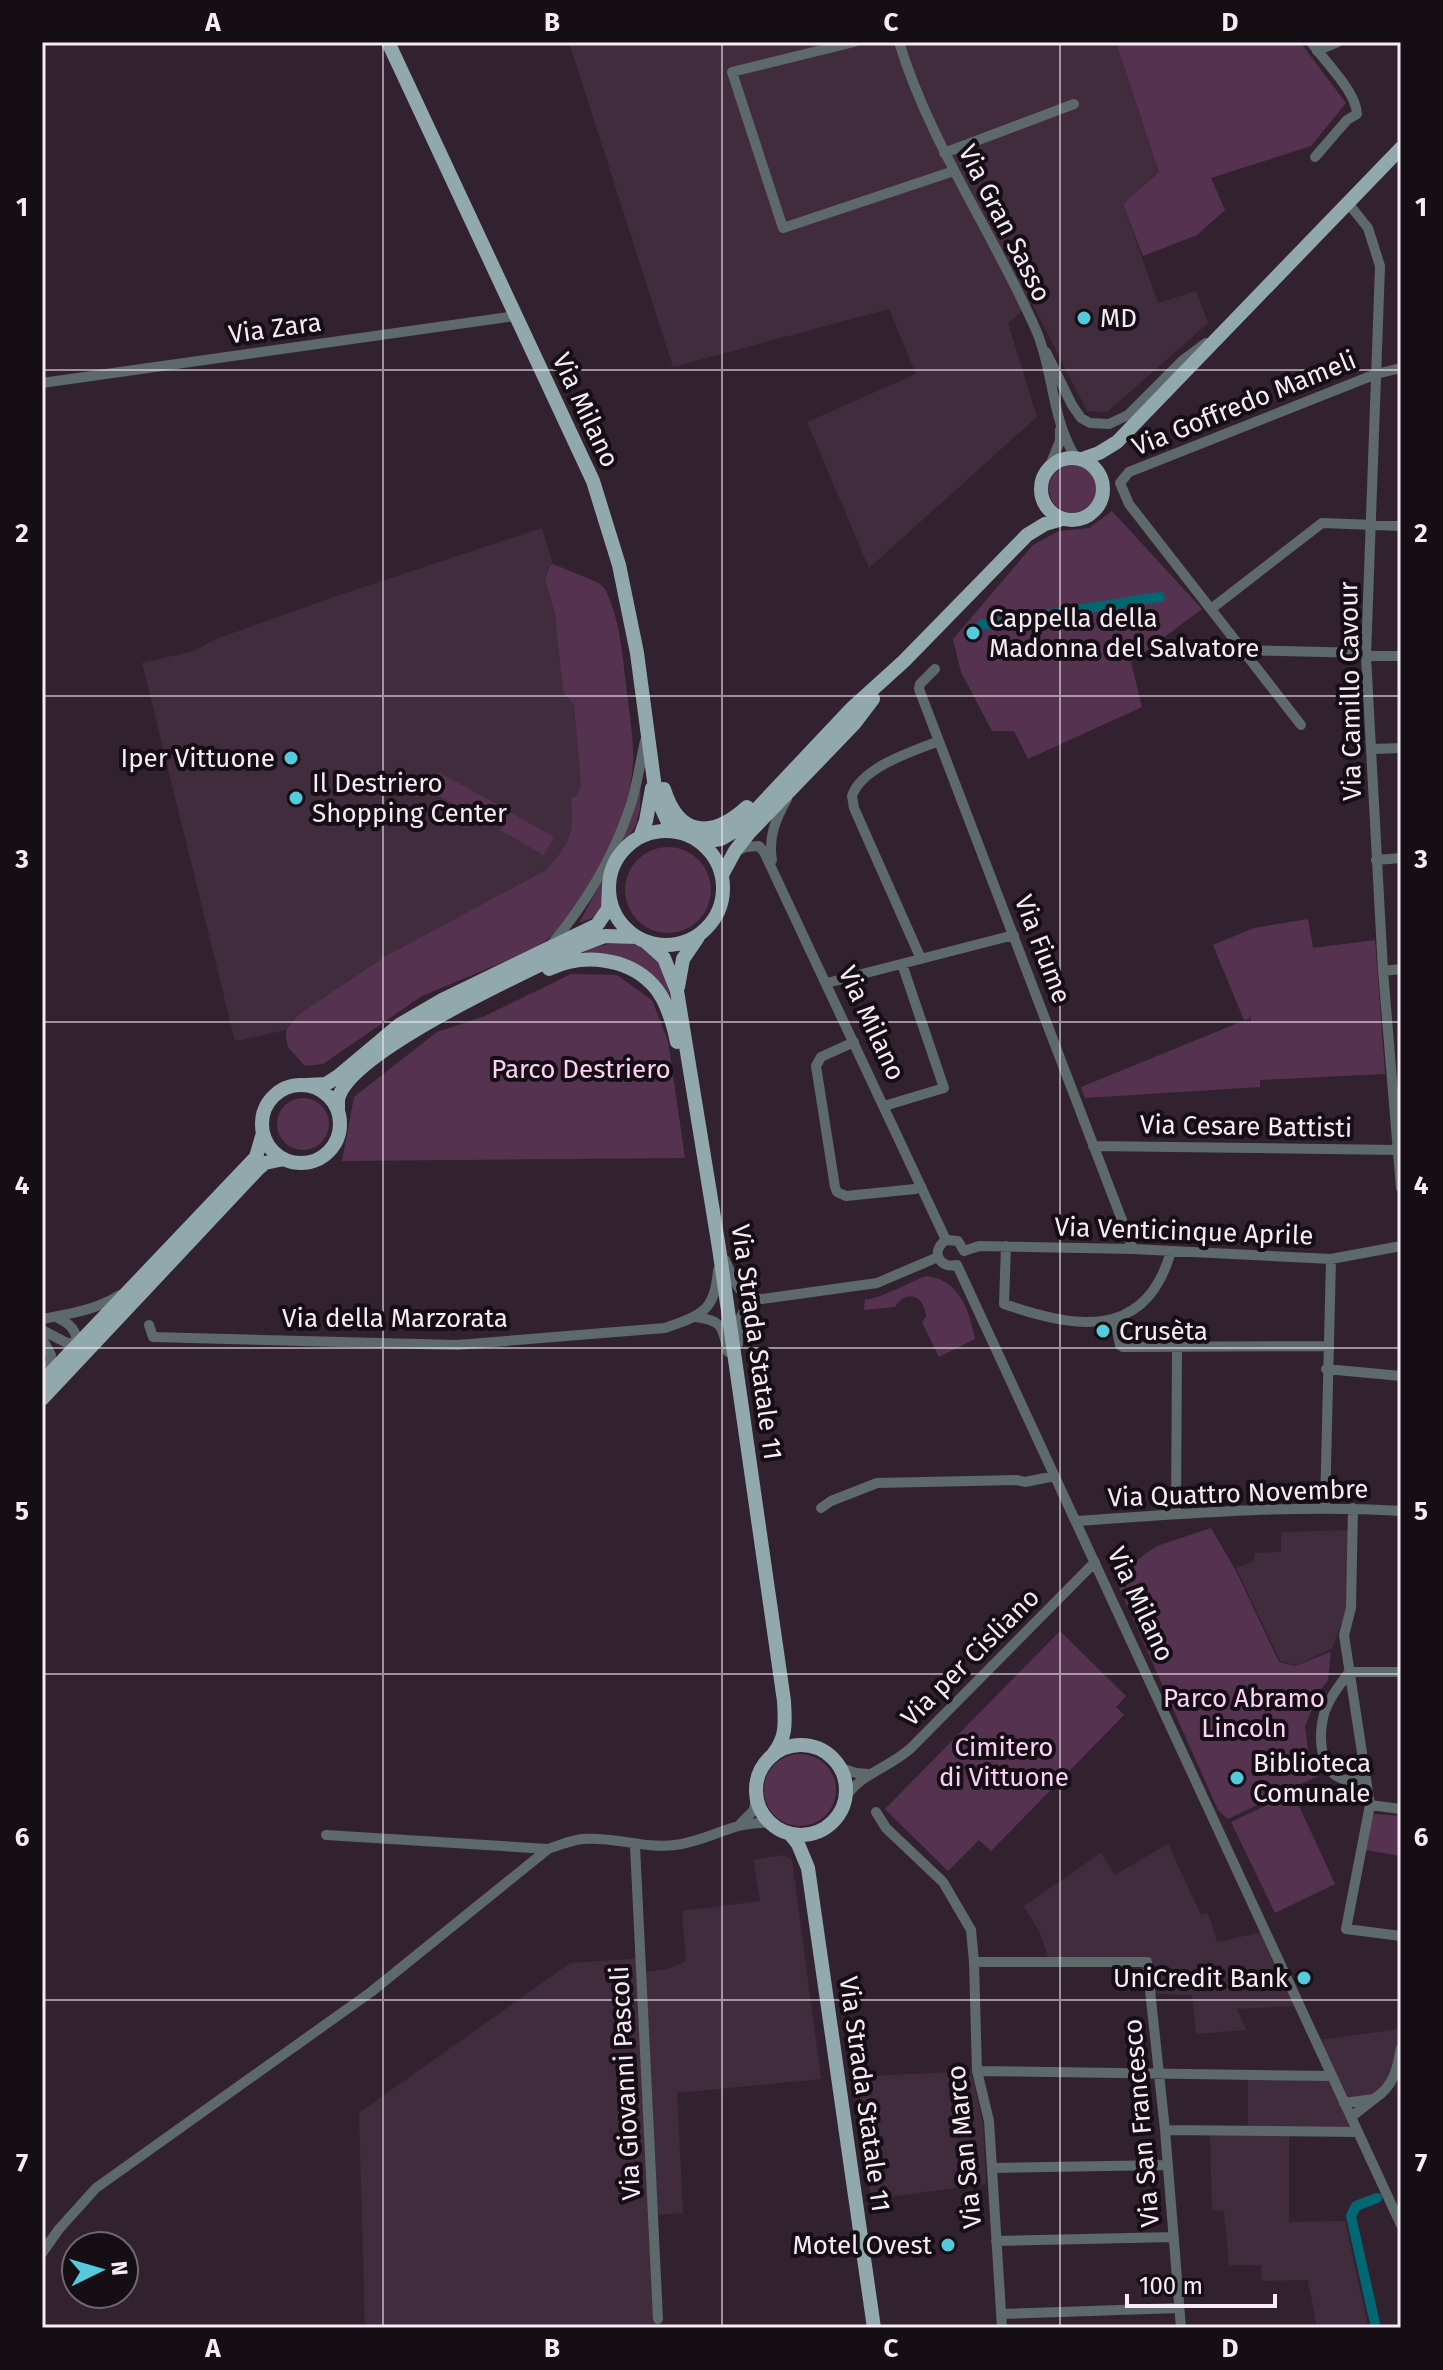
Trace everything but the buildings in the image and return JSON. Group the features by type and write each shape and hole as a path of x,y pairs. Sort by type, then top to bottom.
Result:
{"main road":[{"path":"388,42 515,316"},
{"path":"1027,535 1036,519 1041,484 1049,468 1066,458 1099,453 1117,442 1401,148"},
{"name":"Via Milano","path":"515,316 593,481 629,607 645,706"},
{"path":"1041,493 1048,509 1062,519 1071,521 1089,516 1101,501 1107,463 1117,442"},
{"path":"1079,458 1095,468 1103,482"},
{"path":"701,842 731,834 793,779 854,724 904,661 1027,535 1045,524 1062,519"},
{"path":"645,706 669,805 676,816 696,828 718,828 760,796 793,779"},
{"path":"645,706 652,771 661,811 672,831"},
{"path":"640,837 649,807 652,771"},
{"path":"722,875 735,851 793,779"},
{"path":"42,1399 258,1169 265,1163 284,1159 311,1162 327,1154 338,1139 338,1099 357,1072 395,1043 442,1015 581,945 605,936 642,940 662,946 681,944 699,936 711,925 720,909 724,892 718,862 701,842 687,835 672,831 640,837 618,858 609,887 608,909 597,925 442,1000 399,1025 326,1084 287,1087 271,1099 263,1116 263,1133 256,1157 45,1378"},
{"path":"609,887 611,904 618,920 642,940"},
{"name":"Via Strada Statale 11","path":"677,991 683,959 699,936"},
{"name":"Via Strada Statale 11","path":"642,940 664,958 677,991 719,1248 784,1701 783,1742 763,1764 757,1779 756,1794"},
{"path":"442,1015 476,1005 556,965 587,959 608,960 640,974 655,986 673,1025 681,1058 693,1084"},
{"path":"306,1085 329,1096 338,1111"},
{"path":"263,1133 271,1149 284,1159"},
{"name":"Via Strada Statale 11","path":"784,1701 794,1729 841,1768"},
{"path":"774,1753 785,1747 810,1745"},
{"path":"841,1768 845,1798"},
{"path":"756,1794 763,1815 790,1834 823,1829"},
{"name":"Via Strada Statale 11","path":"808,1868 816,1840 833,1821 845,1798"},
{"name":"Via Strada Statale 11","path":"790,1834 808,1868 874,2328"}],"street":[{"path":"854,42 732,72 783,228 954,171"},
{"name":"Via Gran Sasso","path":"899,42 913,87 944,153 1037,333 1061,428 1079,458"},
{"path":"1315,157 1347,120 1357,114 1357,107 1340,80 1314,47 1338,42"},
{"path":"944,153 1074,104"},
{"name":"Via Camillo Cavour","path":"1348,203 1368,228 1380,266 1366,655 1383,971 1401,1188"},
{"name":"Via Zara","path":"42,383 515,316"},
{"path":"1037,333 1081,418 1100,424 1118,422 1128,415 1183,360 1224,330"},
{"name":"Via Goffredo Mameli","path":"1211,609 1129,504 1120,483 1129,472 1376,374 1401,368"},
{"path":"1049,468 1060,441 1061,428"},
{"path":"1301,725 1211,609 1322,523 1401,526"},
{"path":"1242,650 1401,656"},
{"name":"Via Fiume","path":"935,669 919,689 1133,1249"},
{"path":"545,951 581,909 605,865 630,807 648,731"},
{"path":"921,959 854,808 852,796 858,785 886,762 939,741"},
{"path":"1372,749 1401,748"},
{"path":"774,869 770,849 773,831 793,779"},
{"path":"735,851 759,846 774,869"},
{"path":"1376,860 1401,858"},
{"name":"Via Milano","path":"774,869 946,1240"},
{"path":"827,983 1014,935"},
{"path":"884,1106 944,1088 902,964"},
{"path":"1383,971 1401,969"},
{"path":"854,1042 821,1057 816,1066 837,1192 846,1196 921,1186"},
{"name":"Via Cesare Battisti","path":"1093,1146 1398,1150"},
{"path":"946,1240 958,1241 964,1251 962,1261 957,1265 945,1265 938,1257 938,1247 946,1240"},
{"name":"Via Venticinque Aprile","path":"964,1251 979,1246 1006,1246 1331,1259 1401,1246"},
{"path":"1006,1246 1004,1304 1059,1320 1097,1323 1115,1320 1138,1305 1164,1270 1171,1251"},
{"path":"719,1248 742,1292 751,1298 762,1299 877,1283 938,1257"},
{"path":"696,1317 714,1298 719,1248"},
{"path":"1325,1508 1331,1259"},
{"name":"Via Milano","path":"957,1265 1401,2225"},
{"path":"42,1330 67,1343 90,1339 144,1284 158,1276"},
{"path":"42,1319 106,1304 128,1290"},
{"path":"739,1395 739,1320 749,1304 762,1299"},
{"path":"42,1391 74,1358 78,1342 72,1326 56,1317"},
{"path":"696,1317 717,1322 723,1329 739,1395"},
{"name":"Via della Marzorata","path":"149,1325 153,1337 457,1345 665,1328 696,1317"},
{"path":"1115,1320 1123,1347 1327,1346"},
{"path":"42,1338 51,1355 45,1378"},
{"path":"1176,1514 1177,1347"},
{"path":"1326,1369 1401,1376"},
{"path":"821,1508 877,1483 1025,1482 1055,1476"},
{"name":"Via Quattro Novembre","path":"1076,1521 1325,1508 1401,1511"},
{"path":"1353,1508 1351,1608 1344,1635 1370,1805 1346,1929 1401,1936"},
{"name":"Via per Cisliano","path":"845,1798 852,1787 869,1774 892,1764 911,1748 1095,1562"},
{"path":"1349,1672 1401,1672"},
{"path":"1349,1672 1328,1703 1322,1720 1321,1738 1324,1756 1333,1774 1346,1780 1366,1779"},
{"path":"841,1768 869,1774"},
{"path":"739,1824 754,1810 756,1794"},
{"path":"1370,1805 1401,1809"},
{"name":"Via San Marco","path":"876,1812 886,1828 943,1882 971,1930 977,2071 989,2121 1002,2328"},
{"path":"326,1835 548,1849 582,1839 606,1839 635,1846 678,1845 739,1824 771,1823"},
{"name":"Via Giovanni Pascoli","path":"635,1846 658,2319"},
{"path":"42,2253 96,2188 371,1992 548,1849"},
{"name":"Via San Francesco","path":"974,1962 1147,1962 1160,2073 1181,2328"},
{"path":"1351,2117 1384,2093 1393,2080 1401,2048"},
{"path":"977,2071 1332,2076"},
{"path":"1344,2103 1374,2099"},
{"path":"1165,2130 1358,2132"},
{"path":"992,2168 1168,2165"},
{"path":"996,2241 1174,2237"},
{"path":"1001,2314 1179,2308"}],"shaded area":[{"path":"569,42 1116,42 1159,172 1123,204 1158,303 1196,291 1208,323 1107,412 1087,411 1032,303 1008,323 1037,417 869,568 807,422 916,374 889,309 673,367"},
{"name":"Il Destriero Shopping Center","path":"542,528 553,564 548,567 545,580 555,614 563,692 574,705 581,786 575,797 571,798 574,827 564,849 546,870 386,956 298,1015 286,1030 235,1041 142,663 194,651 216,639 325,600"},
{"path":"1350,1530 1348,1605 1332,1649 1296,1665 1280,1661 1236,1568 1254,1561 1255,1553 1281,1552 1281,1532"},
{"path":"1168,1844 1201,1915 1208,1913 1217,1942 1262,1932 1296,2006 1237,2009 1246,2030 1196,2034 1192,1995 1154,1994 1151,1959 1049,1959 1040,1933 1024,1906 1101,1853 1115,1875"},
{"path":"784,1855 792,1860 821,2079 677,2093 683,2213 655,2215 661,2328 365,2328 359,2113 570,1963 645,1958 645,1972 668,1969 686,1961 682,1911 760,1901 753,1860"},
{"path":"1401,2029 1394,2067 1387,2083 1373,2096 1346,2099 1319,2040"},
{"path":"971,2071 983,2124 986,2184 895,2196 878,2207 874,2217 852,2077"},
{"path":"1248,2078 1330,2079 1355,2134 1289,2134 1289,2222 1345,2221 1368,2326 1317,2328 1308,2280 1262,2281 1261,2265 1229,2265 1224,2211 1212,2210 1210,2134 1248,2135"}],"green space":[{"path":"1116,42 1300,42 1346,103 1311,146 1211,178 1225,210 1197,235 1143,256 1123,204 1159,172"},
{"path":"1073,465 1090,472 1097,489 1090,506 1073,513 1056,506 1049,489 1056,472"},
{"path":"1112,511 1202,609 1131,662 1142,707 1028,759 1014,731 992,731 961,672 953,639 1033,545 1059,531 1089,528"},
{"path":"553,564 599,583 605,589 620,636 633,764 623,812 602,864 573,911 539,947 422,996 323,1064 305,1066 288,1047 286,1038 286,1030 298,1015 386,956 546,870 566,845 572,820 571,797 575,797 581,786 574,705 563,692 555,614 545,580"},
{"path":"438,772 500,806 490,824 428,790"},
{"path":"641,776 636,825 611,865 601,910 595,917 579,923 603,879"},
{"path":"509,812 554,837 544,855 500,830"},
{"path":"668,847 692,854 704,866 711,890 704,914 692,926 668,933 644,926 632,914 625,890 632,866 644,854"},
{"path":"1308,919 1313,948 1375,940 1385,1074 1260,1080 1260,1087 1085,1098 1081,1087 1243,1021 1251,1022 1250,1015 1249,1019 1244,1020 1213,945 1254,928"},
{"path":"617,942 641,947 656,958 665,976 671,1000 663,991 584,955 582,950"},
{"name":"Parco Destriero","path":"571,974 617,975 652,1000 668,1041 685,1158 342,1161 354,1097 437,1032 485,1016"},
{"path":"303,1098 321,1106 329,1124 321,1142 303,1150 285,1142 277,1124 285,1106"},
{"path":"926,1276 947,1283 961,1298 975,1339 939,1357 922,1322 926,1317 925,1310 915,1297 905,1298 895,1307 864,1310 865,1299"},
{"name":"Parco Abramo Lincoln","path":"1211,1528 1236,1571 1279,1662 1295,1666 1331,1652 1328,1680 1319,1692 1305,1726 1308,1750 1318,1776 1228,1819 1218,1810 1114,1576 1157,1546"},
{"name":"Cimitero di Vittuone","path":"1060,1631 1126,1696 1116,1707 1124,1715 991,1851 979,1840 948,1871 885,1809"},
{"path":"800,1754 820,1760 830,1770 836,1790 830,1810 820,1820 800,1826 780,1820 770,1810 764,1790 770,1770 780,1760"},
{"path":"1293,1793 1335,1884 1275,1913 1231,1822"},
{"path":"1372,1814 1401,1816 1401,1856 1366,1850"}],"waterway":[{"path":"981,625 1160,597"},
{"path":"1376,2328 1351,2216 1356,2206 1377,2198"}],"place":[{"name":"MD","path":"1084,318"},
{"name":"Cappella della Madonna del Salvatore","path":"973,633"},
{"name":"Iper Vittuone","path":"291,758"},
{"name":"Il Destriero Shopping Center","path":"296,798"},
{"name":"Crusèta","path":"1103,1331"},
{"name":"Biblioteca Comunale","path":"1237,1778"},
{"name":"UniCredit Bank","path":"1304,1978"},
{"name":"Motel Ovest","path":"948,2245"}]}
